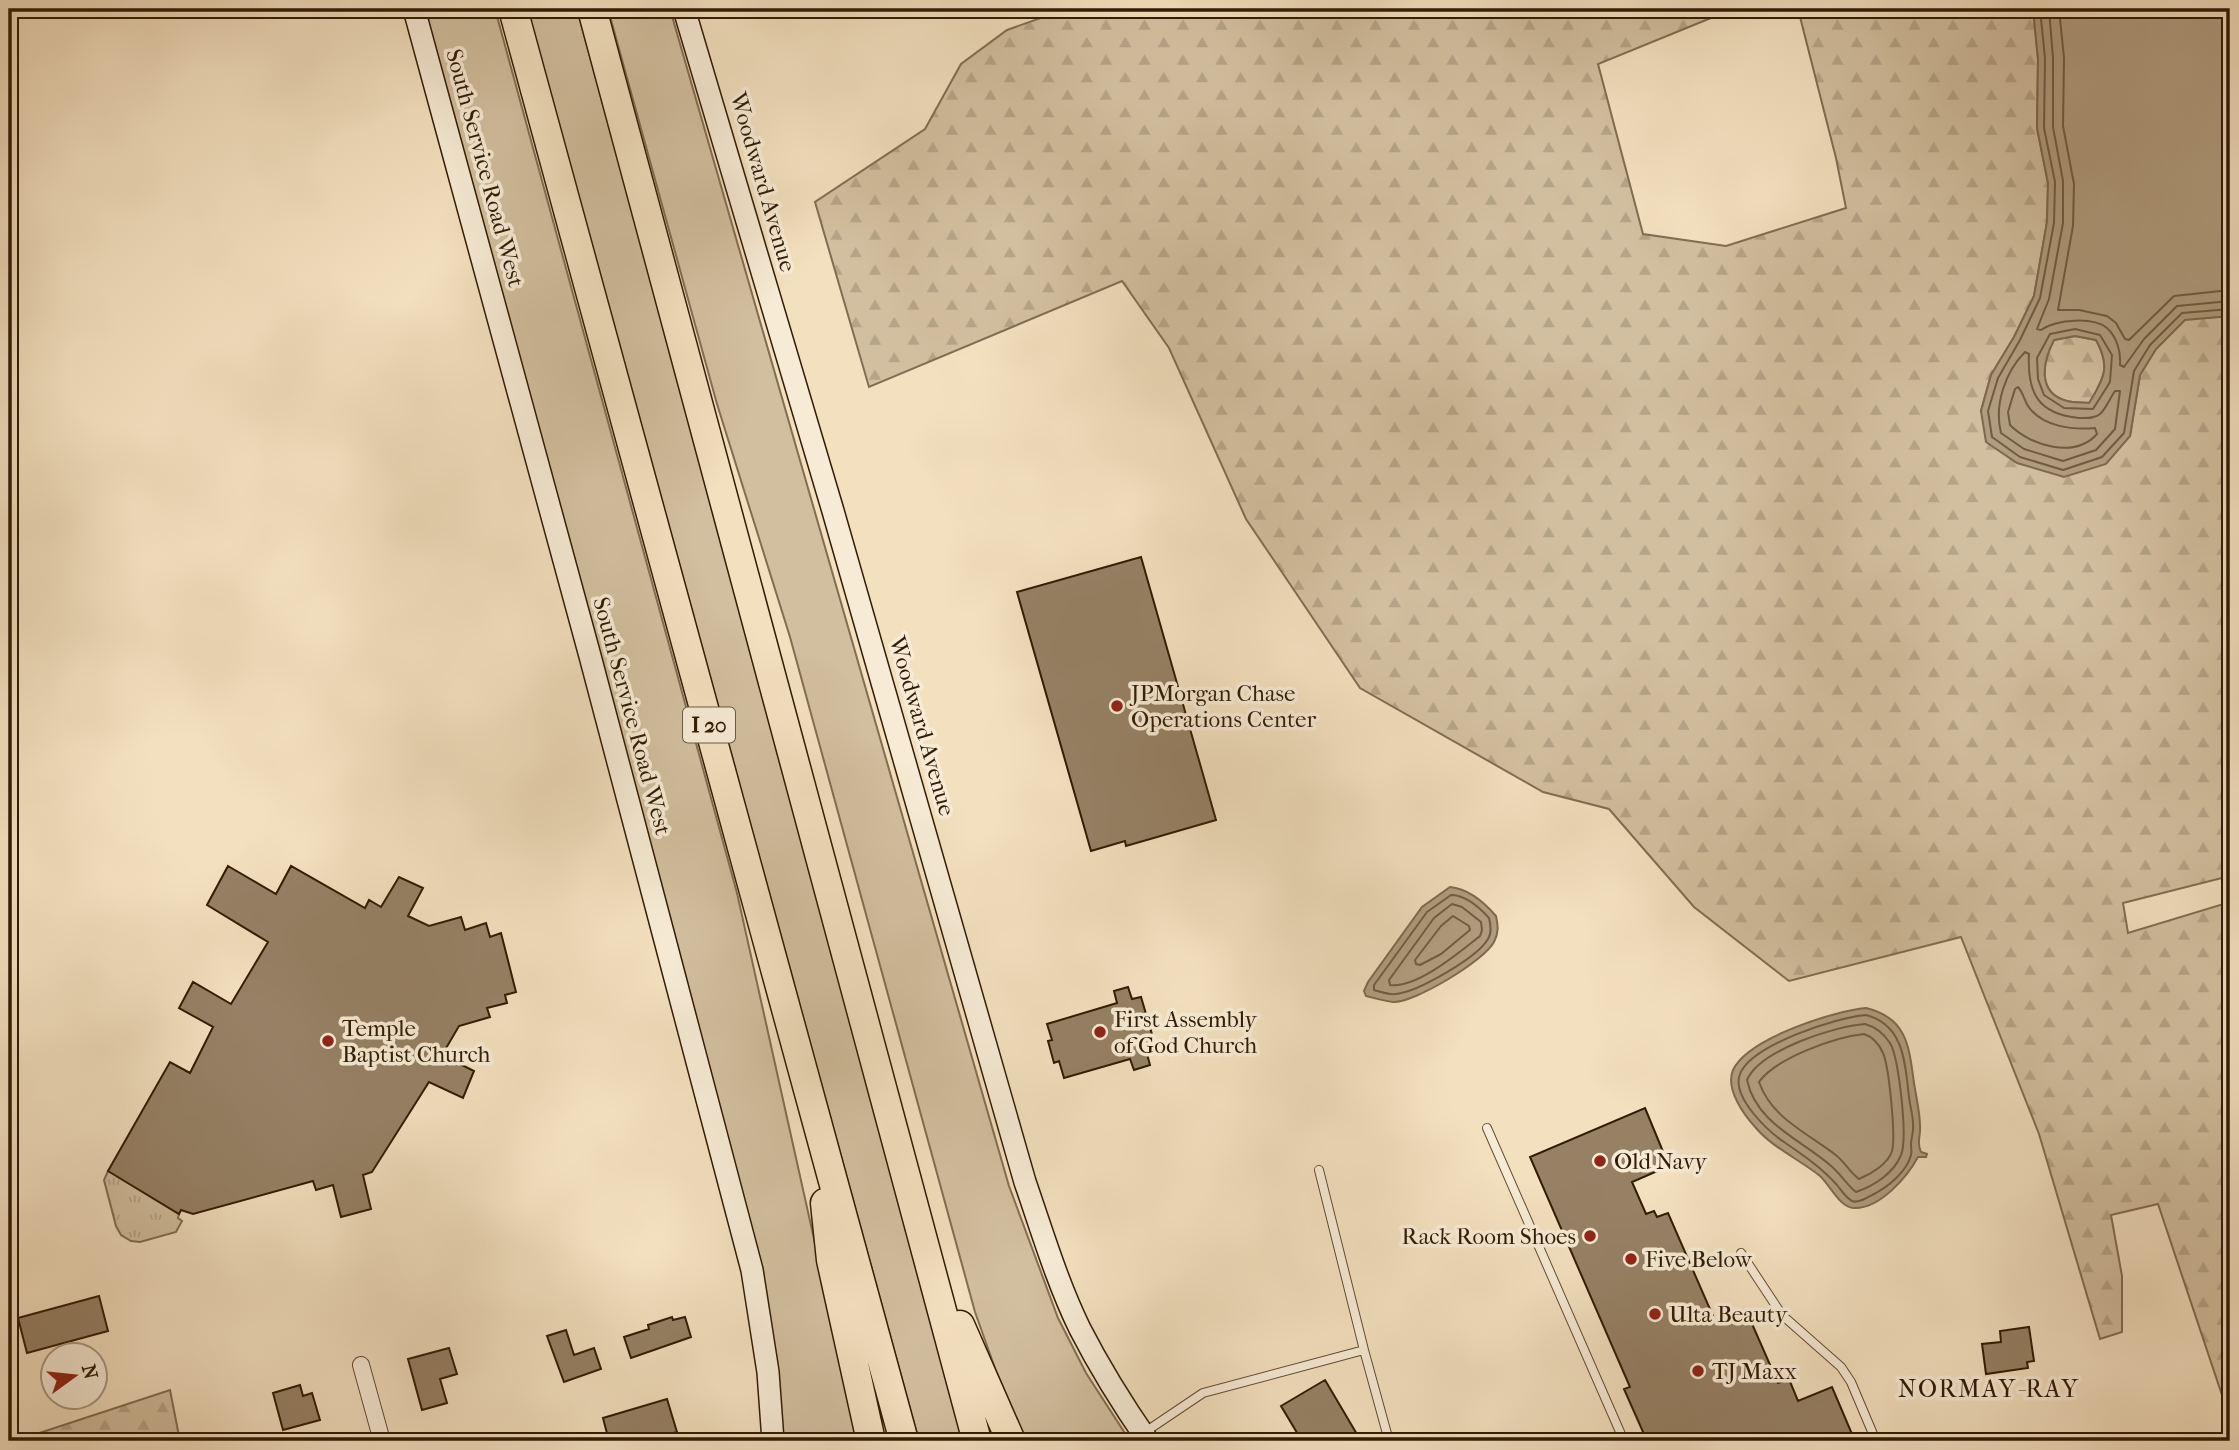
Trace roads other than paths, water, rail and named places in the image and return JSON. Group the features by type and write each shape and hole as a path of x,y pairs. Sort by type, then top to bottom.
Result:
{"highway":[{"name":"I 20","path":"513,9 904,1441"},
{"path":"592,9 977,1441"},
{"path":"813,1106 831,1260 871,1441"},
{"path":"920,1236 1011,1441"}],"main road":[{"name":"South Service Road West","path":"414,9 752,1269 768,1372 774,1441"},
{"name":"Woodward Avenue","path":"684,9 832,510 1025,1182 1059,1280 1080,1329 1145,1437"}],"street":[{"path":"361,1365 382,1441"}],"lane":[{"path":"1487,1128 1624,1441"},
{"path":"1319,1170 1389,1441"},
{"path":"1741,1253 1782,1315 1841,1367 1851,1382 1876,1441"},
{"path":"1145,1437 1167,1415 1203,1393 1364,1350"}],"water":[{"path":"2033,9 2230,9 2227,23 2230,55 2230,316 2185,320 2156,349 2140,375 2130,436 2106,464 2064,477 2017,463 1986,442 1981,411 1991,375 2034,296 2047,222 2048,183 2037,128 2038,59","holes":["2075,336 2096,340 2101,349 2104,372 2089,403 2070,402 2057,397 2046,384 2045,375 2047,357 2054,340"]},
{"path":"1450,887 1464,890 1476,897 1496,916 1497,935 1488,950 1463,970 1416,996 1393,1002 1366,996 1364,991 1368,982 1422,907"},
{"path":"1866,1008 1891,1019 1904,1036 1919,1110 1919,1146 1921,1152 1927,1154 1926,1157 1918,1157 1907,1174 1883,1198 1864,1207 1854,1208 1844,1204 1820,1176 1770,1142 1756,1128 1737,1101 1731,1077 1742,1058 1773,1037 1814,1020"}],"place":[{"name":"JPMorgan Chase Operations Center","path":"1117,706"},
{"name":"First Assembly of God Church","path":"1100,1032"},
{"name":"Temple Baptist Church","path":"328,1041"},
{"name":"Old Navy","path":"1600,1161"},
{"name":"Rack Room Shoes","path":"1590,1236"},
{"name":"Five Below","path":"1631,1259"},
{"name":"Ulta Beauty","path":"1655,1314"},
{"name":"TJ Maxx","path":"1698,1371"}],"district":[{"name":"NORMAY-RAY","path":"1989,1389"}]}
